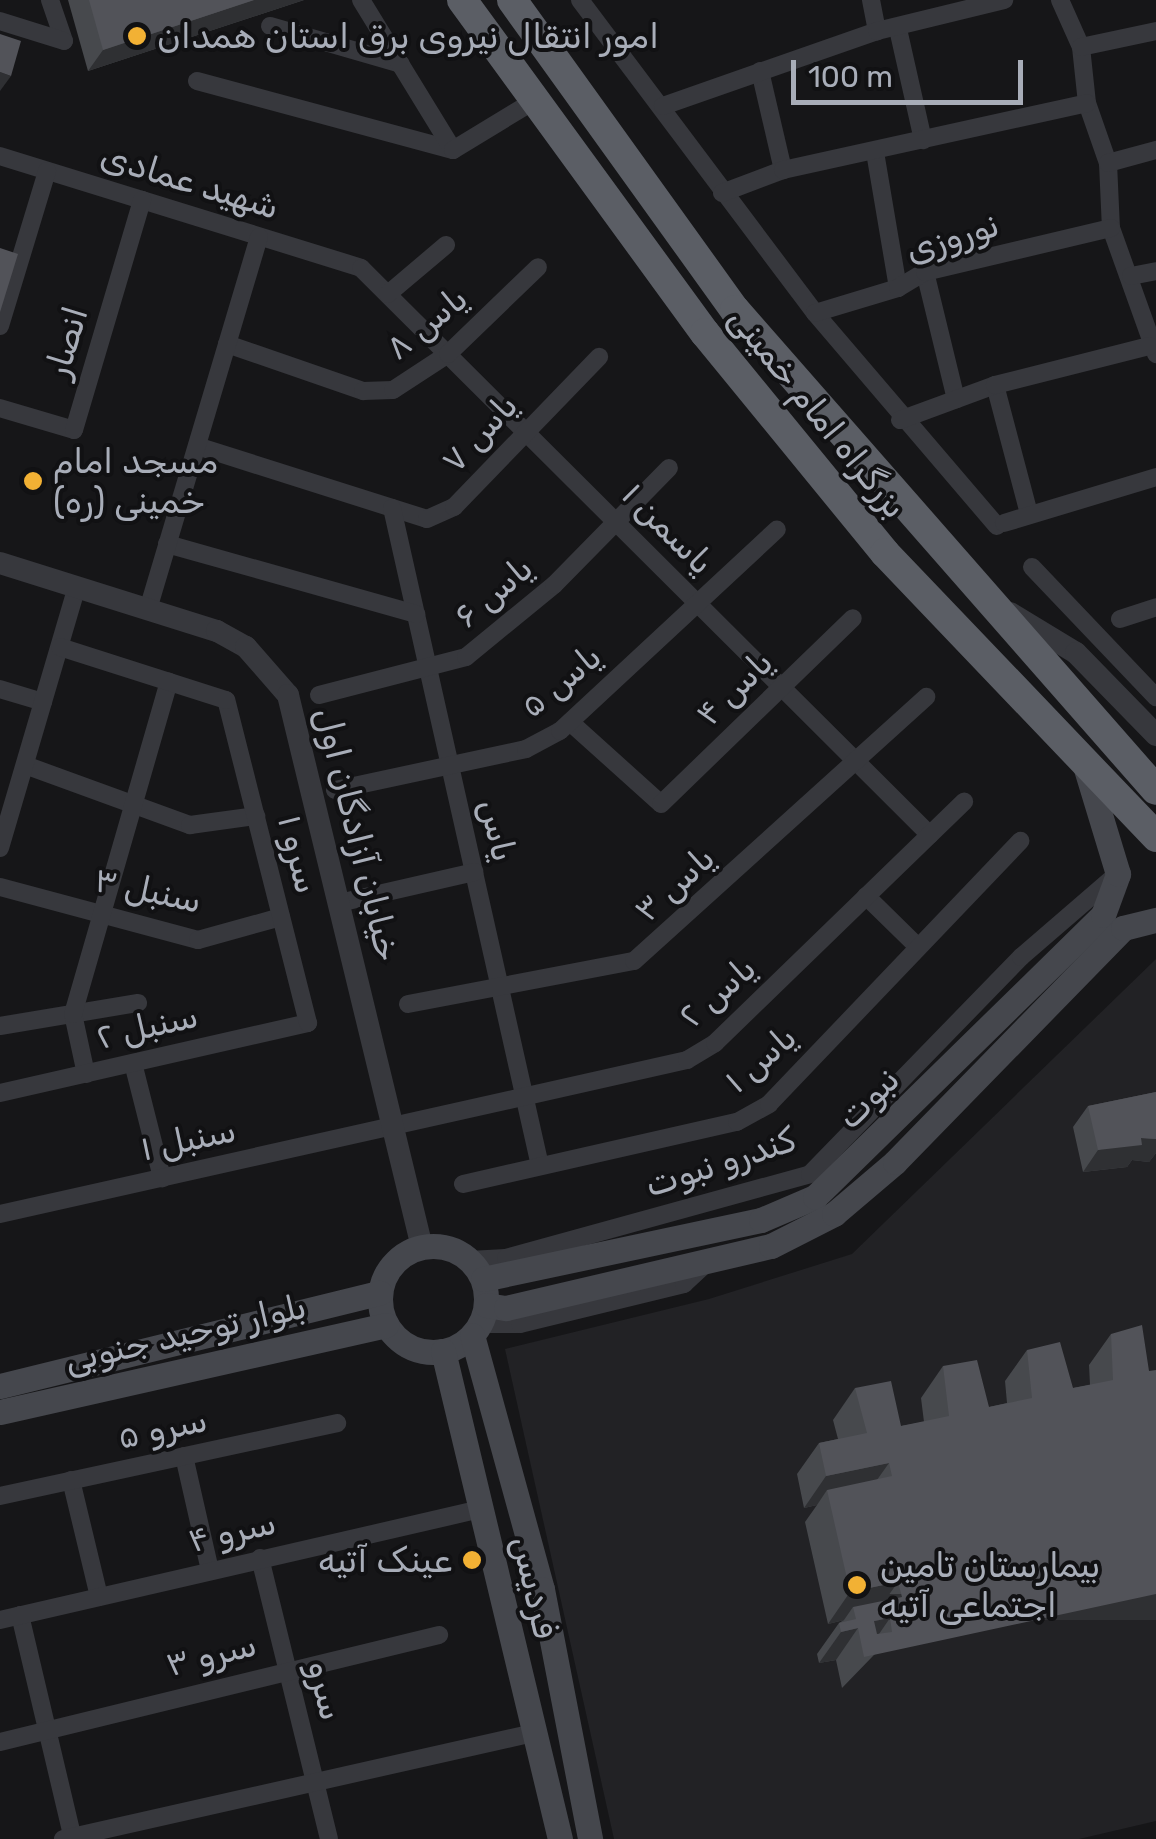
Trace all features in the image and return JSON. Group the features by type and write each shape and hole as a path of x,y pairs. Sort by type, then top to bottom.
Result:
{"highway":[{"name":"بزرگراه امام خمینی","path":"462,0 532,102 705,333 884,553 1086,769 1156,837"},
{"name":"بزرگراه امام خمینی","path":"512,0 735,310 1156,790"},
{"path":"661,275 692,292 703,278 698,256"},
{"path":"705,333 697,314 707,299 720,297 735,310"}],"main road":[{"name":"نبوت","path":"478,1301 761,1220 814,1197 1103,914 1118,874 1086,769"},
{"name":"نبوت","path":"478,1301 506,1308 771,1246 834,1214 895,1162 1123,928 1156,920"},
{"path":"478,1301 444,1351 411,1347 386,1325 380,1293 394,1263 422,1247 455,1250 478,1301 542,1589 590,1839"},
{"name":"بلوار توحید جنوبی","path":"0,1386 380,1293"},
{"name":"بلوار توحید جنوبی","path":"0,1412 386,1325"},
{"name":"فردیس","path":"444,1351 560,1839"}],"street":[{"path":"0,21 64,41 50,0"},
{"path":"361,0 453,150"},
{"path":"580,0 663,106 722,193 814,313 900,420 1001,525 1156,477"},
{"path":"871,0 877,32"},
{"path":"663,106 877,32 1004,0"},
{"path":"900,420 995,385 1153,350 1131,276 1111,228 1108,163 1087,103 1081,48 1060,0"},
{"path":"270,26 401,64"},
{"path":"898,29 923,140"},
{"path":"1081,48 1156,31"},
{"path":"760,71 783,170"},
{"path":"196,81 453,150 532,102"},
{"path":"722,193 783,170 1087,103"},
{"path":"1108,163 1156,150"},
{"path":"875,152 898,288"},
{"name":"شهید عمادی","path":"0,156 361,268"},
{"path":"0,326 47,170"},
{"name":"انصار","path":"0,408 74,430 142,200"},
{"name":"نوروزی","path":"814,313 898,288 925,272 1111,228"},
{"path":"148,606 259,236"},
{"path":"388,294 446,245"},
{"name":"یاس ۸","path":"227,344 363,391 393,390 448,354 538,267"},
{"name":"یاسمن ۱","path":"361,268 930,835"},
{"path":"1131,276 1156,271"},
{"path":"925,272 956,399"},
{"name":"یاس ۷","path":"196,446 427,519 454,507 598,357"},
{"path":"995,385 1029,514"},
{"name":"یاس ۶","path":"319,695 466,658 554,585 669,468"},
{"name":"یاس","path":"392,508 540,1166"},
{"name":"یاس ۵","path":"335,790 526,749 570,722 777,529"},
{"path":"167,544 416,614"},
{"name":"خیابان آزادگان اول","path":"0,564 148,606 246,647 288,696 422,1247"},
{"path":"1032,567 1156,697"},
{"path":"0,848 4,820 25,765 77,587"},
{"path":"983,596 1076,653 1156,735"},
{"path":"1120,620 1156,606"},
{"name":"یاس ۴","path":"570,722 661,804 853,618"},
{"path":"60,646 169,682 98,913 73,1014 86,1074"},
{"name":"سرو ۱","path":"169,682 226,700 308,1023"},
{"path":"0,689 43,702"},
{"name":"یاس ۳","path":"408,1004 634,961 926,698"},
{"path":"25,765 190,825 256,816"},
{"name":"یاس ۲","path":"390,1128 687,1060 716,1043 964,802"},
{"name":"یاس ۱","path":"463,1184 737,1122 769,1104 1020,841"},
{"path":"340,902 474,872"},
{"name":"سنبل ۳","path":"0,887 198,940 281,917"},
{"path":"866,896 918,946"},
{"path":"0,1026 138,1004"},
{"name":"سنبل ۲","path":"0,1093 308,1023"},
{"path":"133,1063 162,1178"},
{"name":"سنبل ۱","path":"0,1214 390,1128"},
{"name":"سرو ۵","path":"0,1496 337,1422"},
{"path":"184,1456 210,1570"},
{"path":"71,1480 99,1597"},
{"name":"سرو ۴","path":"0,1620 480,1509"},
{"name":"سرو","path":"260,1558 328,1839"},
{"path":"20,1615 69,1838 523,1735"},
{"name":"سرو ۳","path":"0,1742 287,1668 439,1635"}],"shaded area":[{"name":"بیمارستان تامین اجتماعی آتیه","path":"1156,959 1156,1821 1079,1839 614,1839 505,1349 709,1299 852,1254"}],"building":[{"path":"89,0 254,0 103,50"},
{"path":"0,34 21,41 11,76 0,72"},
{"path":"0,248 18,254 0,312"},
{"path":"1156,1092 1156,1139 1141,1138 1142,1145 1098,1150 1088,1106"},
{"path":"1142,1325 1149,1371 1156,1370 1156,1594 864,1657 858,1628 841,1632 839,1623 856,1619 853,1607 902,1597 898,1582 850,1592 827,1490 892,1476 889,1463 826,1476 819,1443 867,1433 855,1388 891,1381 901,1426 949,1416 943,1366 977,1360 989,1407 1032,1398 1027,1350 1060,1342 1073,1388 1113,1380 1111,1334","holes":["890,1618 892,1632 877,1634 874,1621"]}],"place":[{"name":"امور انتقال نیروی برق استان همدان","path":"137,36"},
{"name":"مسجد امام خمینی (ره)","path":"33,481"},
{"name":"عینک آتیه","path":"472,1560"},
{"name":"بیمارستان تامین اجتماعی آتیه","path":"857,1585"}]}
